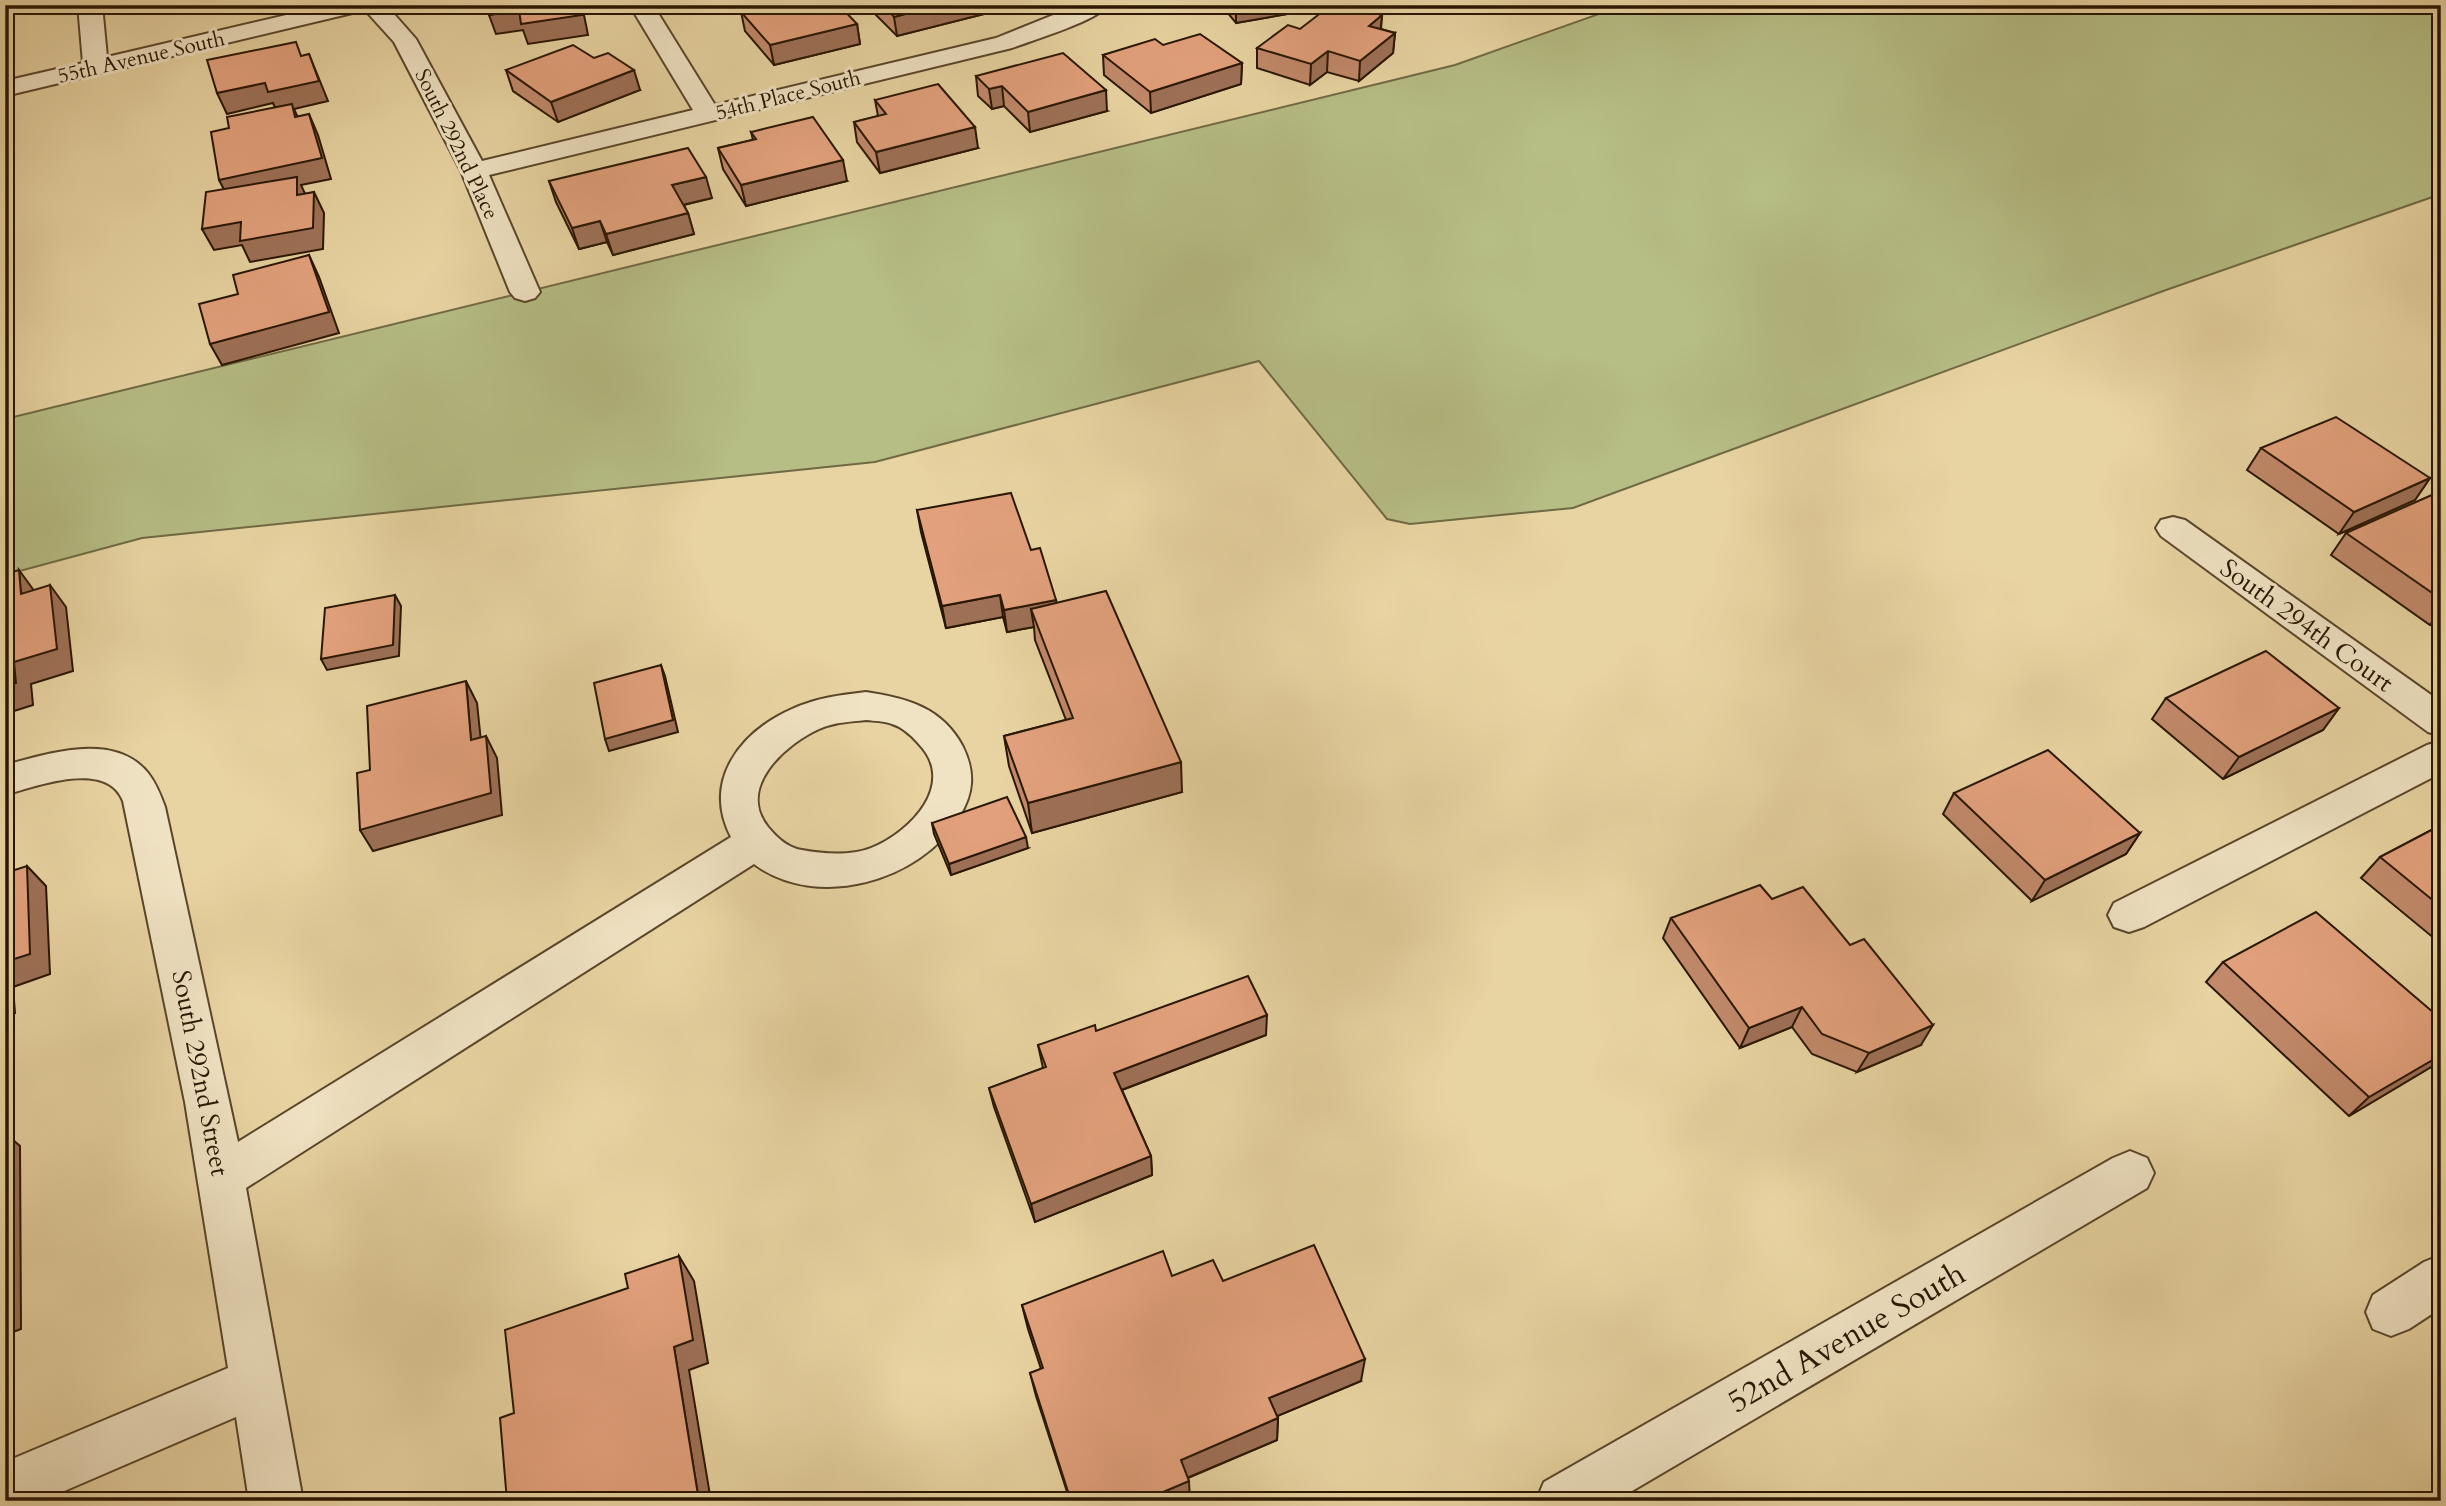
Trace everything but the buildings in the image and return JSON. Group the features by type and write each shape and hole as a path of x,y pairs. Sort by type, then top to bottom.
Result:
{"street":[{"path":"90,5 96,67"},
{"name":"55th Avenue South","path":"5,89 359,5"},
{"name":"South 292nd Place","path":"373,5 404,39 474,171 525,292"},
{"name":"54th Place South","path":"474,171 1004,43 1072,18 1097,5"},
{"path":"643,9 708,114"},
{"name":"South 294th Court","path":"2173,528 2441,722"},
{"path":"866,706 903,713 933,731 951,757 953,788 939,820 909,847 870,865 826,871 786,863 755,843 740,814 740,782 757,751 787,727 825,711 866,706"},
{"path":"2129,915 2441,755"},
{"name":"South 292nd Street","path":"5,780 69,766 96,764 114,767 139,791 155,845 221,1178 276,1501"},
{"path":"221,1178 755,843"},
{"name":"52nd Avenue South","path":"1563,1501 2130,1173"},
{"path":"2392,1312 2441,1279"},
{"path":"5,1489 257,1382"}],"green space":[{"path":"1624,5 2441,5 2441,194 2166,290 1573,508 1410,524 1387,519 1259,361 875,462 142,538 5,575 5,419 1455,65"}]}
